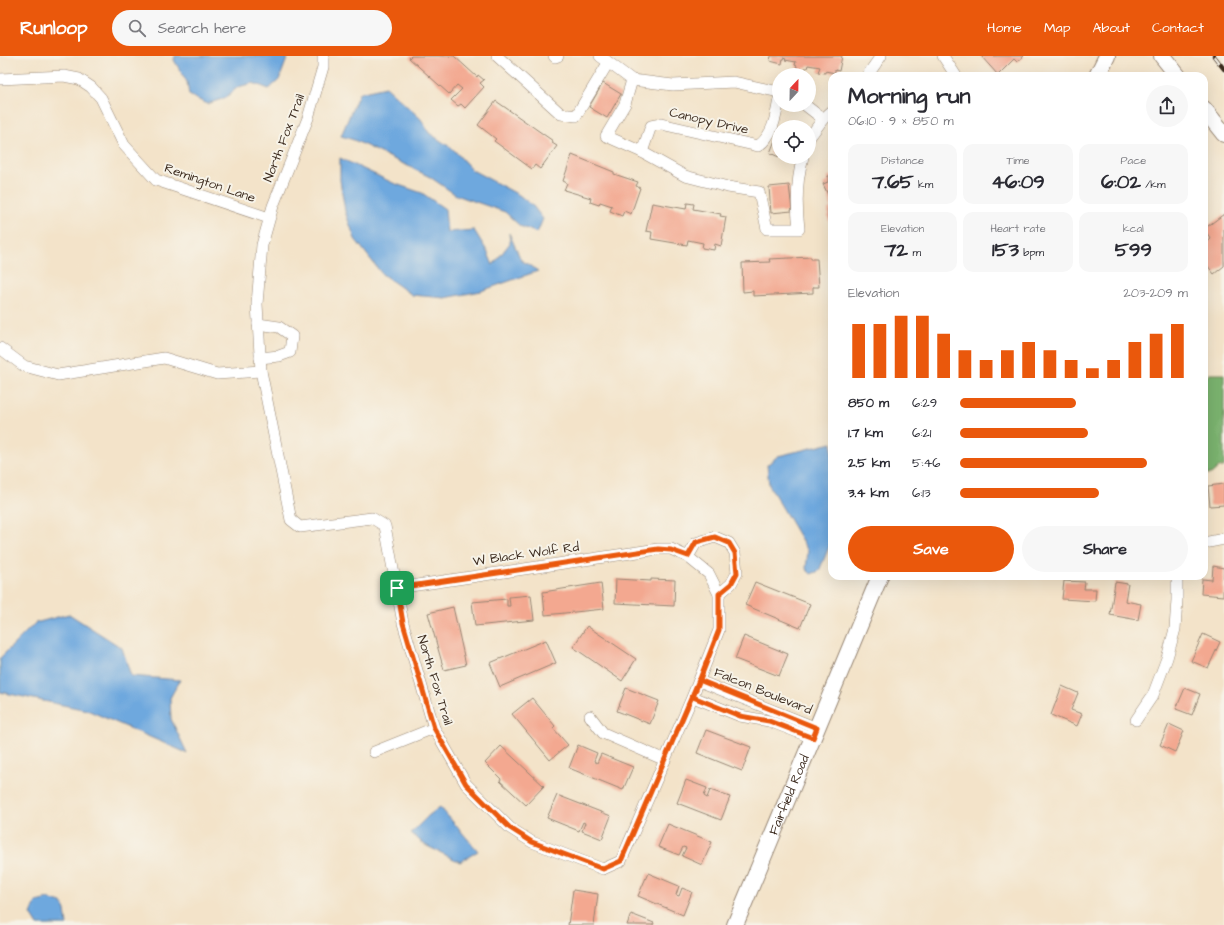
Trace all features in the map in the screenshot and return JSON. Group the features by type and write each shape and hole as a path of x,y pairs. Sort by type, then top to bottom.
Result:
{"street":[{"name":"North Fox Trail","path":"323,56 323,67 308,118 273,206 262,245 257,304 261,371 291,520 300,527 372,518 385,526 403,623 434,728 466,784 510,828 532,842 603,869 621,861 693,697 719,630 719,594"},
{"path":"496,56 561,114 576,116 604,59 632,80 673,85 734,82 772,90"},
{"path":"554,56 558,56"},
{"path":"870,72 881,56"},
{"path":"943,56 953,72"},
{"path":"1099,72 1107,56"},
{"path":"1162,56 1175,72"},
{"name":"Remington Lane","path":"0,79 64,76 79,79 91,86 101,98 124,145 156,180 269,218"},
{"path":"632,80 625,104 606,136 642,152 685,176 728,187 759,192 767,229 799,228 796,202 798,173 801,164"},
{"name":"Canopy Drive","path":"642,152 651,126 661,124 758,146 765,142 776,119 777,112"},
{"path":"814,112 823,119"},
{"path":"1208,114 1224,134"},
{"path":"816,128 828,115"},
{"path":"258,324 279,327 292,336 290,352 279,356 260,358"},
{"path":"0,348 24,366 58,375 164,358 217,374 261,371"},
{"path":"715,537 729,543 735,553 737,573 731,584 719,594 709,574 688,556 696,542 715,537"},
{"path":"1208,542 1224,539"},
{"name":"W Black Wolf Rd","path":"397,588 658,549 671,550 688,556"},
{"name":"Fairfield Road","path":"735,925 878,580"},
{"path":"1136,720 1153,695 1167,658 1174,629 1177,600 1177,580"},
{"name":"Falcon Boulevard","path":"700,677 815,733"},
{"name":"Falcon Boulevard","path":"693,697 740,716 769,721 815,733"},
{"path":"590,716 603,733 665,760"},
{"path":"374,752 434,728"}],"green space":[{"path":"1224,374 1224,467 1219,467 1211,474 1208,474 1208,375"}],"water":[{"path":"175,56 288,56 279,80 269,89 253,83 238,87 225,98 207,104 189,95 187,82 174,60"},
{"path":"386,87 421,119 429,133 453,149 472,170 519,195 533,206 543,219 537,233 520,226 505,212 456,195 430,177 354,140 341,136 359,93"},
{"path":"340,158 393,183 422,193 445,209 447,232 474,230 487,251 493,265 510,243 509,233 521,260 538,271 481,291 445,298 412,295 382,274 355,239 345,211 340,180"},
{"path":"828,444 828,550 819,571 811,574 806,569 808,551 769,485 767,465 778,456"},
{"path":"69,614 122,648 131,676 180,680 170,698 171,719 187,753 87,710 0,692 0,658 35,623"},
{"path":"440,807 478,851 460,862 425,845 411,833 428,816"},
{"path":"48,899 62,903 65,910 67,925 38,925 31,914 36,902"}],"building":[{"path":"411,56 454,56 477,77 478,75 484,80 480,83 484,87 465,108 461,104 458,106 451,100 462,89 457,85 449,94 409,58"},
{"path":"771,56 842,56 839,71 835,70 835,72 818,72 820,67 808,65 807,68 797,68 797,66 795,65 796,62 785,60 786,59 783,58 782,64 770,61"},
{"path":"981,56 1024,56 1017,62 1014,59 1001,72 995,72"},
{"path":"603,83 621,94 607,118 589,107"},
{"path":"496,101 553,141 552,143 557,146 540,169 535,165 532,169 494,141 496,139 478,125"},
{"path":"572,155 614,172 614,174 638,182 636,186 640,188 631,214 624,211 622,216 610,211 612,206 600,202 599,205 590,202 591,198 564,190 567,183 563,181"},
{"path":"828,182 828,195 823,184"},
{"path":"789,185 792,211 771,213 769,187"},
{"path":"652,203 686,209 687,203 694,204 693,209 721,214 720,216 726,217 721,246 715,244 714,250 702,248 703,243 688,240 687,245 651,239 652,232 646,231"},
{"path":"1224,214 1224,266 1214,274 1208,266 1208,242 1211,239 1208,235 1208,226"},
{"path":"811,257 811,259 817,259 819,287 813,287 813,293 753,296 753,291 743,292 742,263 770,262 769,259"},
{"path":"1224,484 1224,505 1210,506 1208,486"},
{"path":"1213,566 1224,568 1223,596 1201,594 1202,580 1212,580"},
{"path":"616,579 651,581 651,579 675,580 674,606 615,603"},
{"path":"1064,581 1085,582 1084,589 1096,589 1095,601 1062,599"},
{"path":"755,582 810,604 800,628 745,605"},
{"path":"1115,582 1128,584 1125,601 1141,604 1138,620 1110,615"},
{"path":"601,583 604,609 545,615 543,592"},
{"path":"531,595 534,620 475,626 472,602 507,599 507,606 510,606 509,597"},
{"path":"453,607 466,665 444,670 428,613"},
{"path":"587,626 636,659 622,681 573,647"},
{"path":"1203,634 1220,642 1208,668 1191,661"},
{"path":"744,636 788,654 779,676 735,659"},
{"path":"546,640 556,663 500,687 490,663"},
{"path":"1062,686 1078,693 1071,710 1082,714 1077,726 1051,715"},
{"path":"626,688 659,701 650,724 617,711"},
{"path":"1185,688 1200,694 1192,715 1176,709"},
{"path":"532,698 555,726 553,728 568,745 550,760 512,714"},
{"path":"1169,724 1184,731 1175,752 1160,745"},
{"path":"706,730 751,747 742,771 697,753"},
{"path":"578,745 597,753 594,761 597,763 601,754 633,767 623,790 569,768"},
{"path":"501,746 544,786 526,805 500,781 501,779 485,763"},
{"path":"686,780 707,788 704,796 707,798 710,790 730,797 721,820 677,803"},
{"path":"557,795 611,816 602,839 582,831 585,823 583,822 579,831 547,818"},
{"path":"668,824 712,842 702,865 682,856 686,848 683,847 679,855 658,847"},
{"path":"648,873 679,886 676,895 679,896 682,888 692,892 683,915 638,896"},
{"path":"573,890 598,894 594,925 568,925"},
{"path":"631,914 654,923 653,925 627,925"}],"railway":[{"path":"1214,56 1224,69"}],"route":[{"path":"397,588 403,623 434,728 466,784 510,828 532,842 603,869 621,861 699,680 817,728 813,738 769,721 740,716 693,697 699,680 719,630 719,594 731,584 737,573 735,553 729,543 715,537 696,542 688,556 671,550 658,549 397,588"}]}
